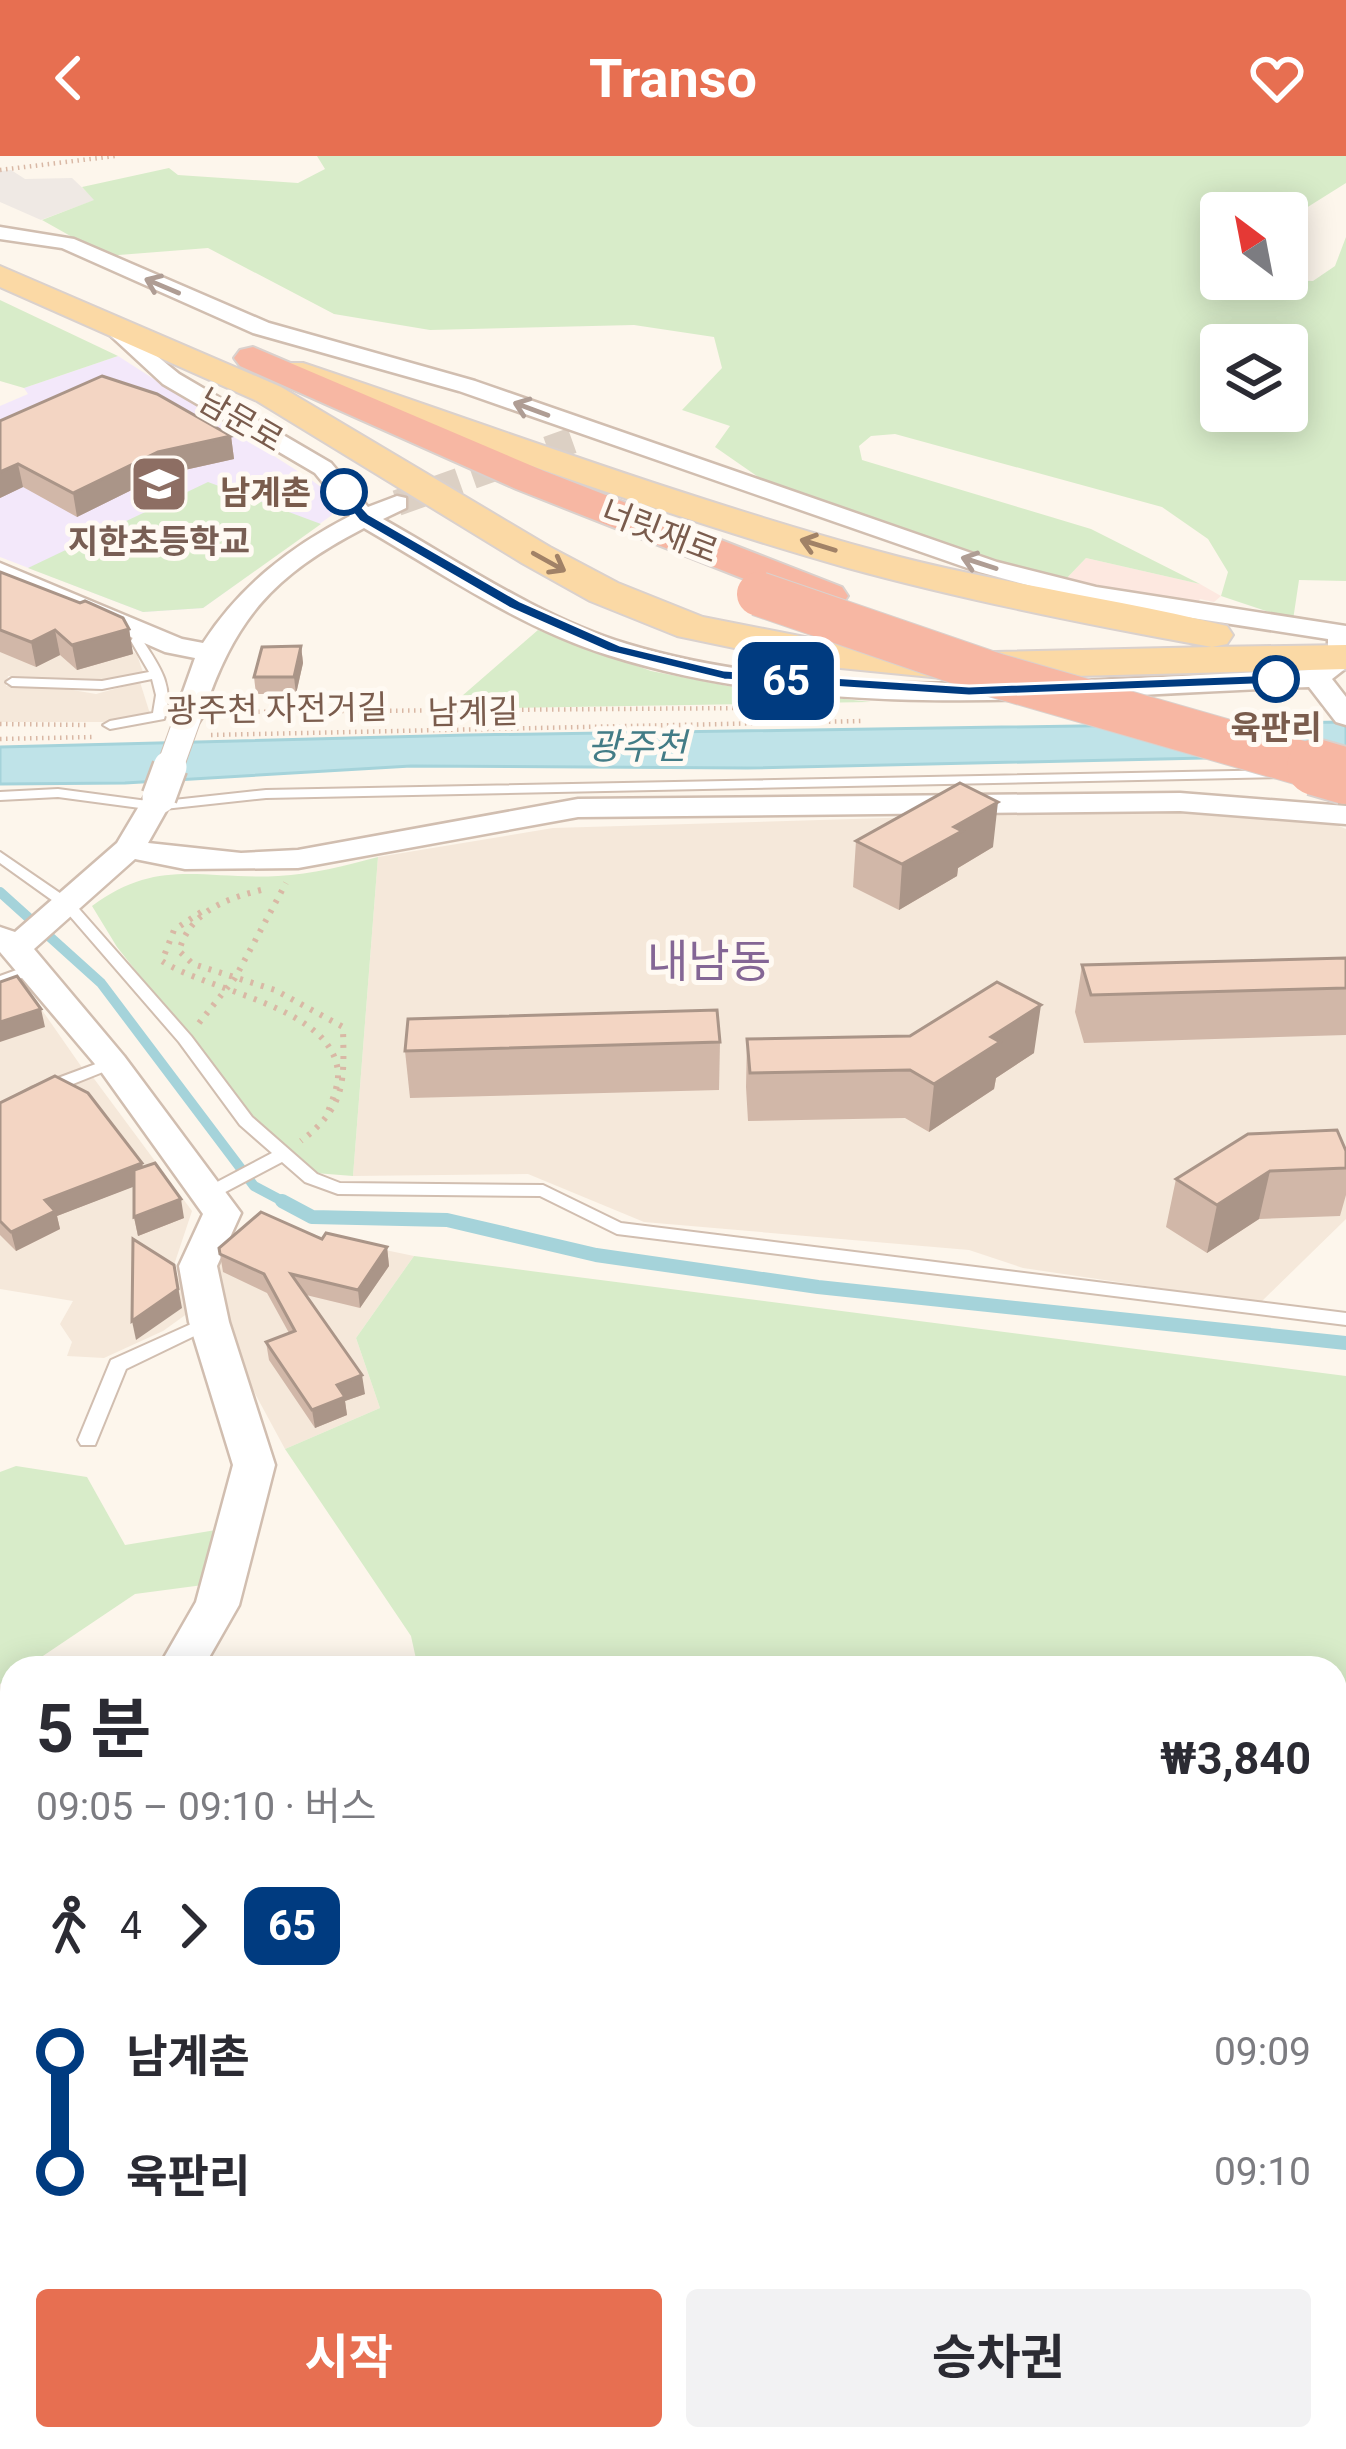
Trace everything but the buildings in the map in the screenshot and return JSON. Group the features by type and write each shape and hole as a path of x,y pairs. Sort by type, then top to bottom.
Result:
{"highway":[{"name":"너릿재로","path":"261,376 608,536 759,594 1021,682 1346,776"},
{"name":"너릿재로","path":"261,376 826,596 1059,674 1346,752"}],"main road":[{"name":"너릿재로","path":"0,237 261,376"},
{"name":"남문로","path":"0,274 119,331"},
{"name":"너릿재로","path":"119,331 261,376"},
{"path":"261,376 536,555 604,592 692,626 820,653 952,666 1333,656"},
{"path":"261,376 870,561 1105,615 1333,656"}],"street":[{"path":"0,237 68,243 261,328 466,386 586,435 988,567 1333,656 1341,710"},
{"name":"남문로","path":"119,331 172,379 322,468 364,518 514,604 615,649 724,675 969,691 1333,656"},
{"path":"187,1656 218,1605 254,1465 209,1322 198,1266 222,1213 219,1188 15,955 129,848 196,720 210,652 220,636 288,566 397,503"},
{"path":"3,575 175,646 210,652"},
{"path":"129,848 289,872 344,854 500,818 578,808 1157,802 1346,815"}],"lane":[{"path":"110,725 159,716 166,696 158,673 137,641 143,629"},
{"path":"12,682 95,688 123,686 158,673"},
{"path":"0,796 58,793 157,802 266,794 1286,773 1323,776 1346,786"},
{"path":"0,856 62,910 185,1040 246,1121 280,1156 311,1178 338,1188 543,1191 617,1228 1346,1319"},
{"path":"0,1112 112,1063"},
{"path":"219,1188 280,1156"},
{"path":"88,1440 118,1365 209,1322"}],"path":[{"path":"0,170 115,156"},
{"name":"남계길","path":"196,720 759,708"},
{"name":"광주천 자전거길","path":"196,720 884,721"},
{"path":"0,724 110,725"},
{"path":"0,739 93,737"},
{"path":"289,872 181,920 166,941 162,961 176,974 280,1009 306,1026 335,1057 338,1075 323,1126"},
{"path":"185,1040 235,978 289,872"},
{"path":"208,910 182,936 179,951 193,964 275,990 343,1027 343,1098 323,1126 280,1156"},
{"path":"176,974 193,964"},
{"path":"306,1026 331,1019"}],"shaded area":[{"path":"11,170 25,179 72,178 95,200 41,220 0,202 0,171"},
{"name":"지한초등학교","path":"118,356 325,490 332,515 203,608 143,612 0,557 0,406 28,394 24,388"},
{"path":"1086,558 1200,584 1221,596 1214,602 1200,599 1194,608 1063,582"},
{"path":"0,590 113,633 137,655 143,672 136,678 96,685 8,676 6,686 96,694 140,682 151,717 115,722 0,722"},
{"path":"1156,810 1332,823 1346,829 1346,1219 1260,1303 1023,1268 969,1250 644,1222 528,1174 353,1176 378,857 553,828"},
{"path":"28,990 83,1069 30,1088 0,1105 0,999"},
{"path":"92,1076 192,1211 173,1268 195,1308 163,1331 104,1358 67,1356 72,1342 60,1324 73,1301 0,1289 0,1119 42,1094"},
{"path":"279,1228 414,1256 356,1338 380,1408 285,1449 239,1364 213,1278 225,1243"}],"green space":[{"path":"317,156 1346,156 1346,183 1308,207 1308,192 1200,192 1200,300 1308,300 1308,281 1335,266 1346,237 1346,581 1299,580 1293,620 1221,596 1228,572 1208,539 1162,507 895,434 871,436 859,446 862,460 1091,529 1200,584 1086,558 1063,582 784,495 715,447 730,426 682,410 722,368 714,337 634,325 430,330 334,314 208,248 106,256 42,220 94,200 82,187 169,168 178,175 298,183 325,169"},
{"path":"0,300 118,356 24,388 0,381"},
{"path":"208,482 321,524 203,608 143,612 28,568"},
{"path":"538,630 651,671 728,686 871,702 501,708 500,695 462,696"},
{"path":"378,857 353,1176 315,1173 251,1116 117,947 92,906 138,881 160,876 291,875"},
{"path":"414,1256 1346,1376 1346,1656 415,1656 411,1636 285,1449 380,1408 356,1338"},
{"path":"16,1466 87,1477 125,1545 216,1530 203,1585 135,1594 43,1656 0,1656 0,1472"}],"water":[{"name":"광주천","path":"1346,722 1346,755 747,768 411,766 125,783 0,784 0,747"}],"waterway":[{"path":"0,892 101,983 254,1186 288,1204"},
{"path":"282,1201 312,1217 447,1220 596,1255 818,1287 1346,1343"}],"tunnel":[{"path":"397,503 579,438"}],"bus line":[{"name":"65","path":"344,492 364,518 514,604 615,649 724,675 969,691 1276,679"}],"place":[{"name":"지한초등학교","path":"159,484"},
{"name":"남계촌","path":"344,492"},
{"name":"육판리","path":"1276,679"}],"district":[{"name":"내남동","path":"709,961"}]}
